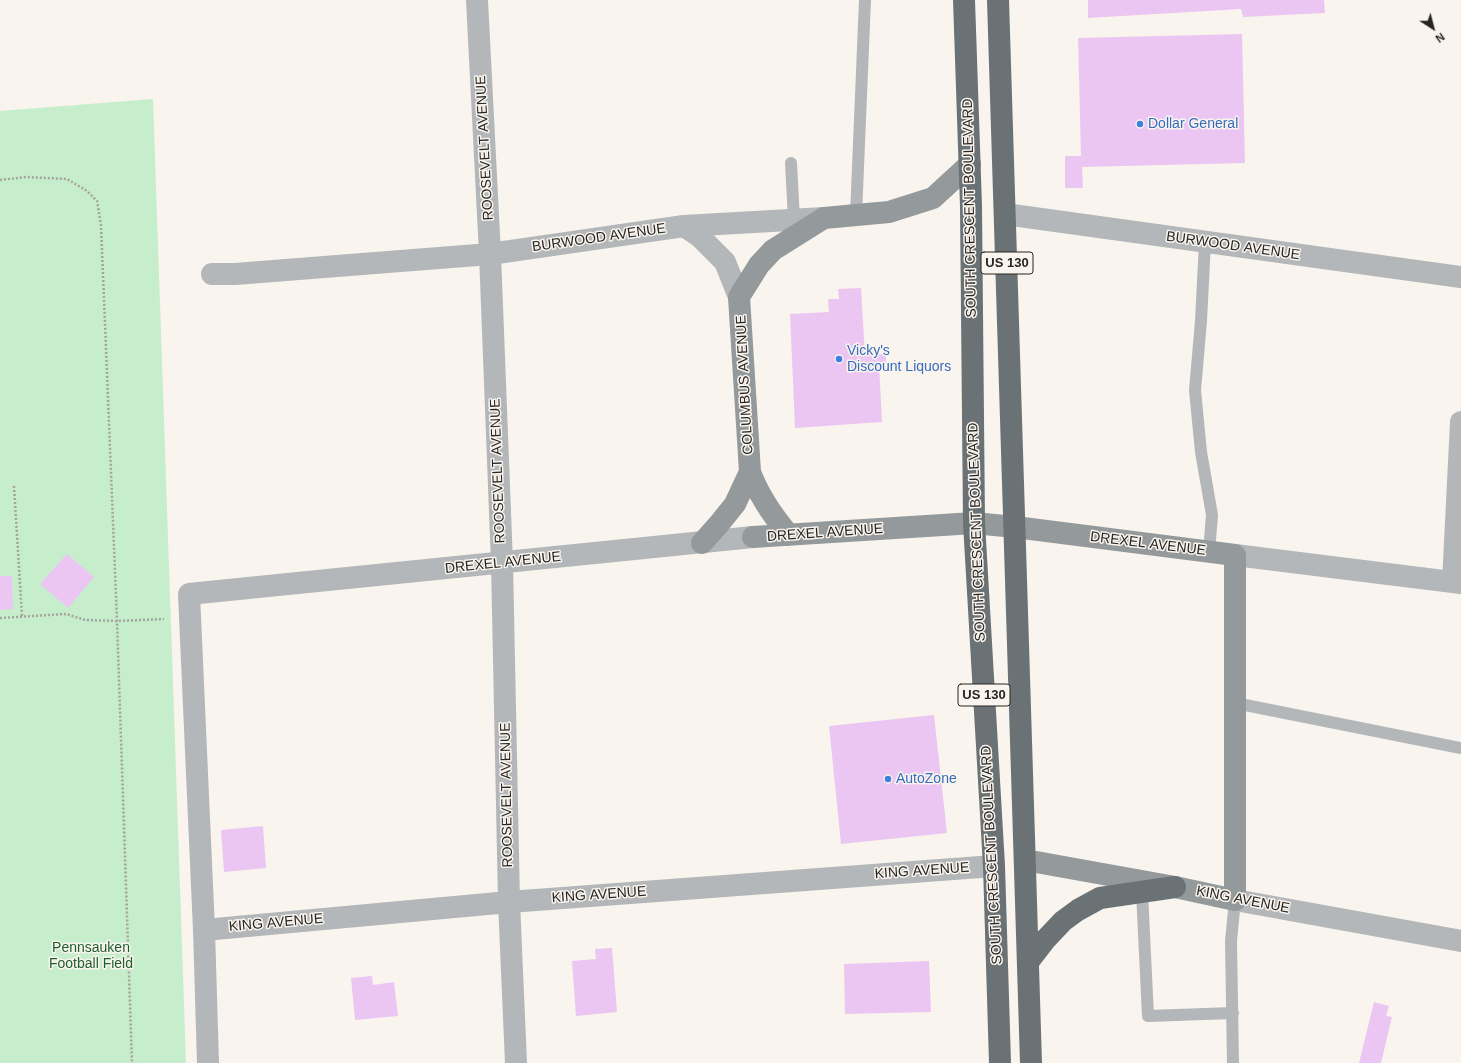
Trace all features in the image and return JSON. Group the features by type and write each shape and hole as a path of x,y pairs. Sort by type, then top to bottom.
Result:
{"highway":[{"name":"SOUTH CRESCENT BOULEVARD","path":"964,0 970,164 974,523 994,866 1000,1063"},
{"name":"US 130","path":"998,0 1031,1063"},
{"path":"1028,962 1045,940 1063,921 1078,910 1100,898 1175,887"}],"street":[{"name":"ROOSEVELT AVENUE","path":"476,0 490,254 502,563 509,902 516,1063"},
{"name":"BURWOOD AVENUE","path":"212,274 235,274 490,254 684,226 824,218 889,212 933,198 970,164"},
{"name":"BURWOOD AVENUE","path":"1005,214 1461,277"},
{"path":"740,297 759,265 773,250 824,218"},
{"path":"684,226 699,236 725,262 740,297"},
{"name":"COLUMBUS AVENUE","path":"740,297 750,472 758,492 769,511 789,535"},
{"path":"1457,583 1461,422"},
{"name":"COLUMBUS AVENUE","path":"702,542 735,504 750,472"},
{"name":"DREXEL AVENUE","path":"190,618 189,594 754,537 974,523 1457,583"},
{"path":"1234,900 1235,555"},
{"path":"190,618 204,930 208,1063"},
{"name":"KING AVENUE","path":"1025,860 1461,941"},
{"name":"KING AVENUE","path":"204,930 509,902 994,866"}],"lane":[{"path":"856,215 865,0"},
{"path":"791,163 794,220"},
{"path":"1205,242 1201,321 1195,390 1201,452 1212,515 1209,552"},
{"path":"1235,703 1461,748"},
{"path":"1142,892 1148,1016 1232,1013"},
{"path":"1233,1063 1232,942 1234,900"}],"path":[{"path":"0,180 26,177 67,180 87,190 97,201 101,225 117,621 132,1063"},
{"path":"14,486 22,616"},
{"path":"0,618 66,614 85,620 117,621 190,618"}],"green space":[{"name":"Pennsauken Football Field","path":"153,99 186,1063 0,1063 0,111"}],"building":[{"path":"1088,0 1324,0 1325,13 1243,17 1241,9 1088,18"},
{"path":"1242,34 1245,163 1082,167 1083,188 1065,188 1065,156 1081,156 1078,38"},
{"name":"Vicky's Discount Liquors","path":"861,288 865,355 886,354 886,364 879,364 882,422 795,428 790,314 829,312 828,299 839,299 838,289"},
{"path":"67,554 94,577 68,608 40,584"},
{"path":"0,576 12,576 13,609 0,610"},
{"name":"AutoZone","path":"934,715 947,833 841,844 829,726"},
{"path":"263,826 266,868 224,872 221,830"},
{"path":"612,948 617,1012 576,1016 572,961 596,959 595,949"},
{"path":"929,961 931,1012 845,1014 844,964"},
{"path":"372,976 373,985 394,982 398,1016 355,1020 351,978"},
{"path":"1374,1002 1389,1006 1386,1016 1392,1017 1381,1063 1359,1063"}],"place":[{"name":"Dollar General","path":"1140,124"},
{"name":"Vicky's Discount Liquors","path":"839,359"},
{"name":"AutoZone","path":"888,779"}]}
